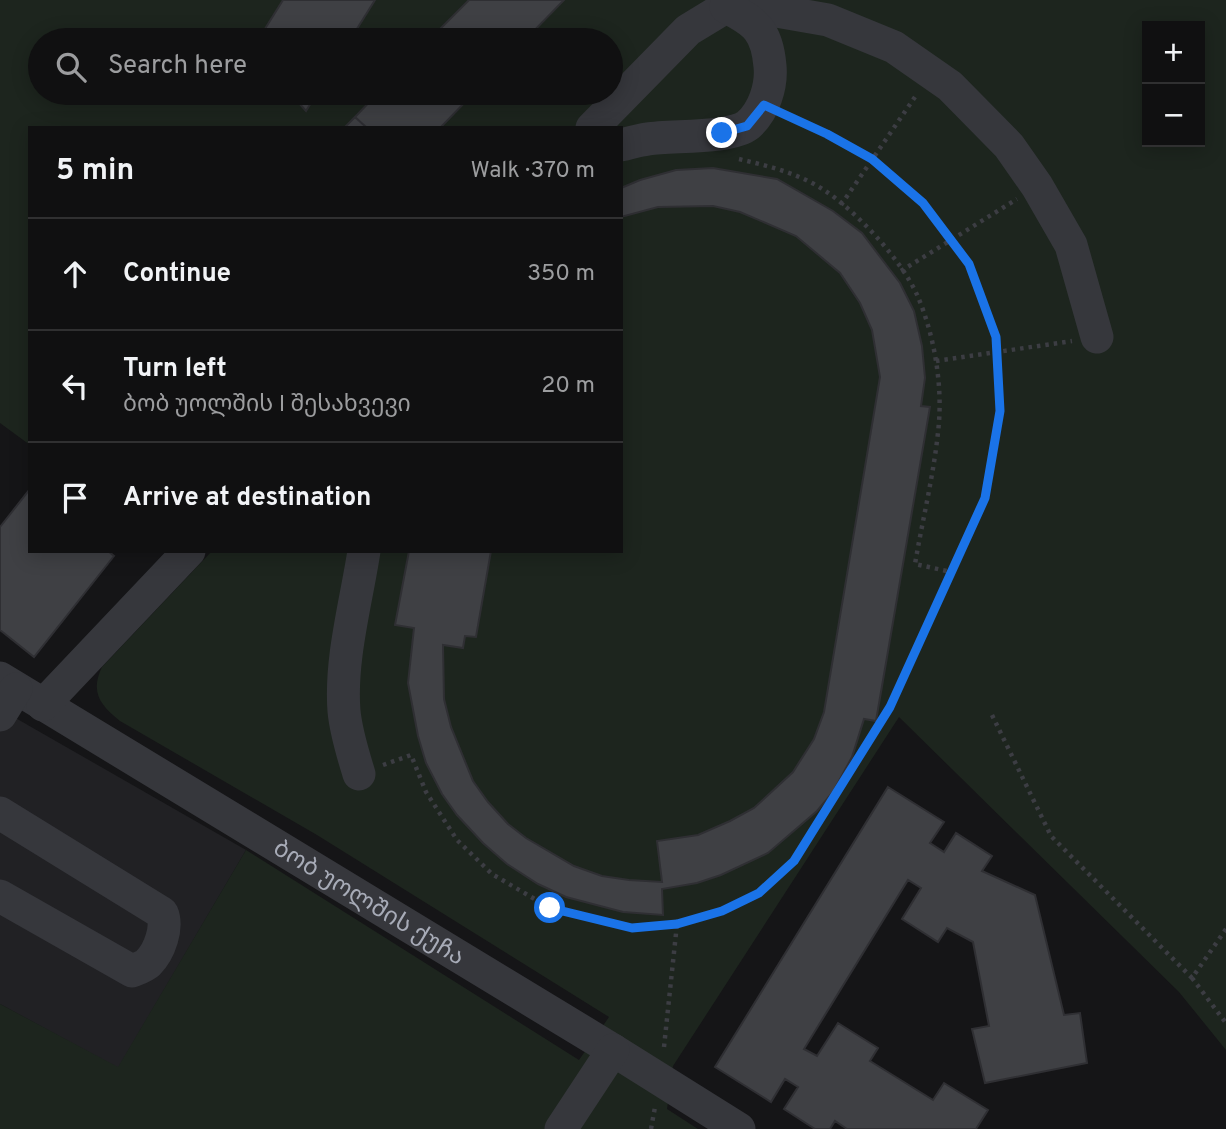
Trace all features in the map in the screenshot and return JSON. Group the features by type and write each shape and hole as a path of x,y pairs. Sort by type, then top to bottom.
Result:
{"street":[{"path":"623,145 648,139 722,133 747,126 764,105 771,77 769,47 752,20 726,7"},
{"path":"623,96 688,30 726,7 754,7 828,20 894,47 950,86 1009,146 1037,186 1071,245 1097,337"},
{"path":"594,126 615,105"},
{"path":"15,697 187,553"},
{"path":"359,774 344,711 346,666 364,553"},
{"name":"ბობ უოლშის ქუჩა","path":"15,697 613,1050 739,1129"},
{"path":"0,813 162,913 165,921 164,933 148,963 132,971 0,896"},
{"path":"561,1129 613,1050"}],"path":[{"path":"841,205 931,73"},
{"path":"359,774 411,755 426,792 457,840 492,874 550,908 632,928 677,924 722,911 759,893 794,861 890,707 985,498 1000,411 996,337 969,264 923,203 872,159 827,134 764,105"},
{"path":"726,160 739,159 785,171 824,190 857,218 901,271 918,297 936,360 939,422 915,564 951,572"},
{"path":"901,271 1037,186"},
{"path":"936,360 1097,337"},
{"path":"992,715 1051,836 1192,978 1226,1023"},
{"path":"664,1047 677,924"},
{"path":"1192,978 1226,929"},
{"path":"651,1129 655,1107"}],"shaded area":[{"path":"0,0 1226,0 1226,1050 1179,992 899,717 673,1066 667,1109 698,1129 0,1129 0,1004 118,1067 246,850 579,1060 609,1017 317,835 120,721 102,703 97,684 102,667 210,553 623,553 623,126 28,126 28,444 0,423"},
{"path":"12,716 246,850 118,1068 0,1004 0,730"}],"building":[{"path":"283,0 375,0 358,28 266,28"},
{"path":"469,0 564,0 537,28 441,28"},
{"path":"366,105 462,105 442,126 365,126 355,117"},
{"path":"355,117 365,126 346,126"},
{"path":"713,168 777,179 833,211 862,233 900,283 914,311 922,346 925,378 921,406 930,407 876,721 864,719 852,757 833,792 817,811 768,853 721,875 697,883 662,889 663,915 623,912 566,897 538,884 507,864 457,815 442,794 426,763 418,736 408,683 414,628 395,625 409,553 491,553 476,637 465,636 463,648 443,645 444,699 451,727 473,781 508,824 526,838 574,866 602,876 662,882 657,841 698,835 754,808 793,772 814,739 824,712 880,377 872,330 860,303 840,273 796,236 740,212 713,206 658,207 623,216 623,187 676,170"},
{"path":"28,492 28,553 110,553 114,556 34,657 0,630 0,527"},
{"path":"888,787 944,822 930,843 944,852 956,833 992,856 982,871 1035,895 1064,1015 1080,1013 1087,1063 985,1083 972,1029 989,1026 973,942 947,928 938,942 902,919 921,888 908,880 804,1049 817,1056 838,1023 878,1048 870,1061 933,1100 944,1083 988,1110 976,1129 847,1129 835,1121 830,1129 815,1129 784,1109 798,1087 785,1079 771,1102 715,1067"}],"route":[{"path":"550,908 632,928 677,924 722,911 759,893 794,861 890,707 985,498 1000,411 996,337 969,264 923,203 872,159 827,134 764,105 747,126 722,133"}]}
